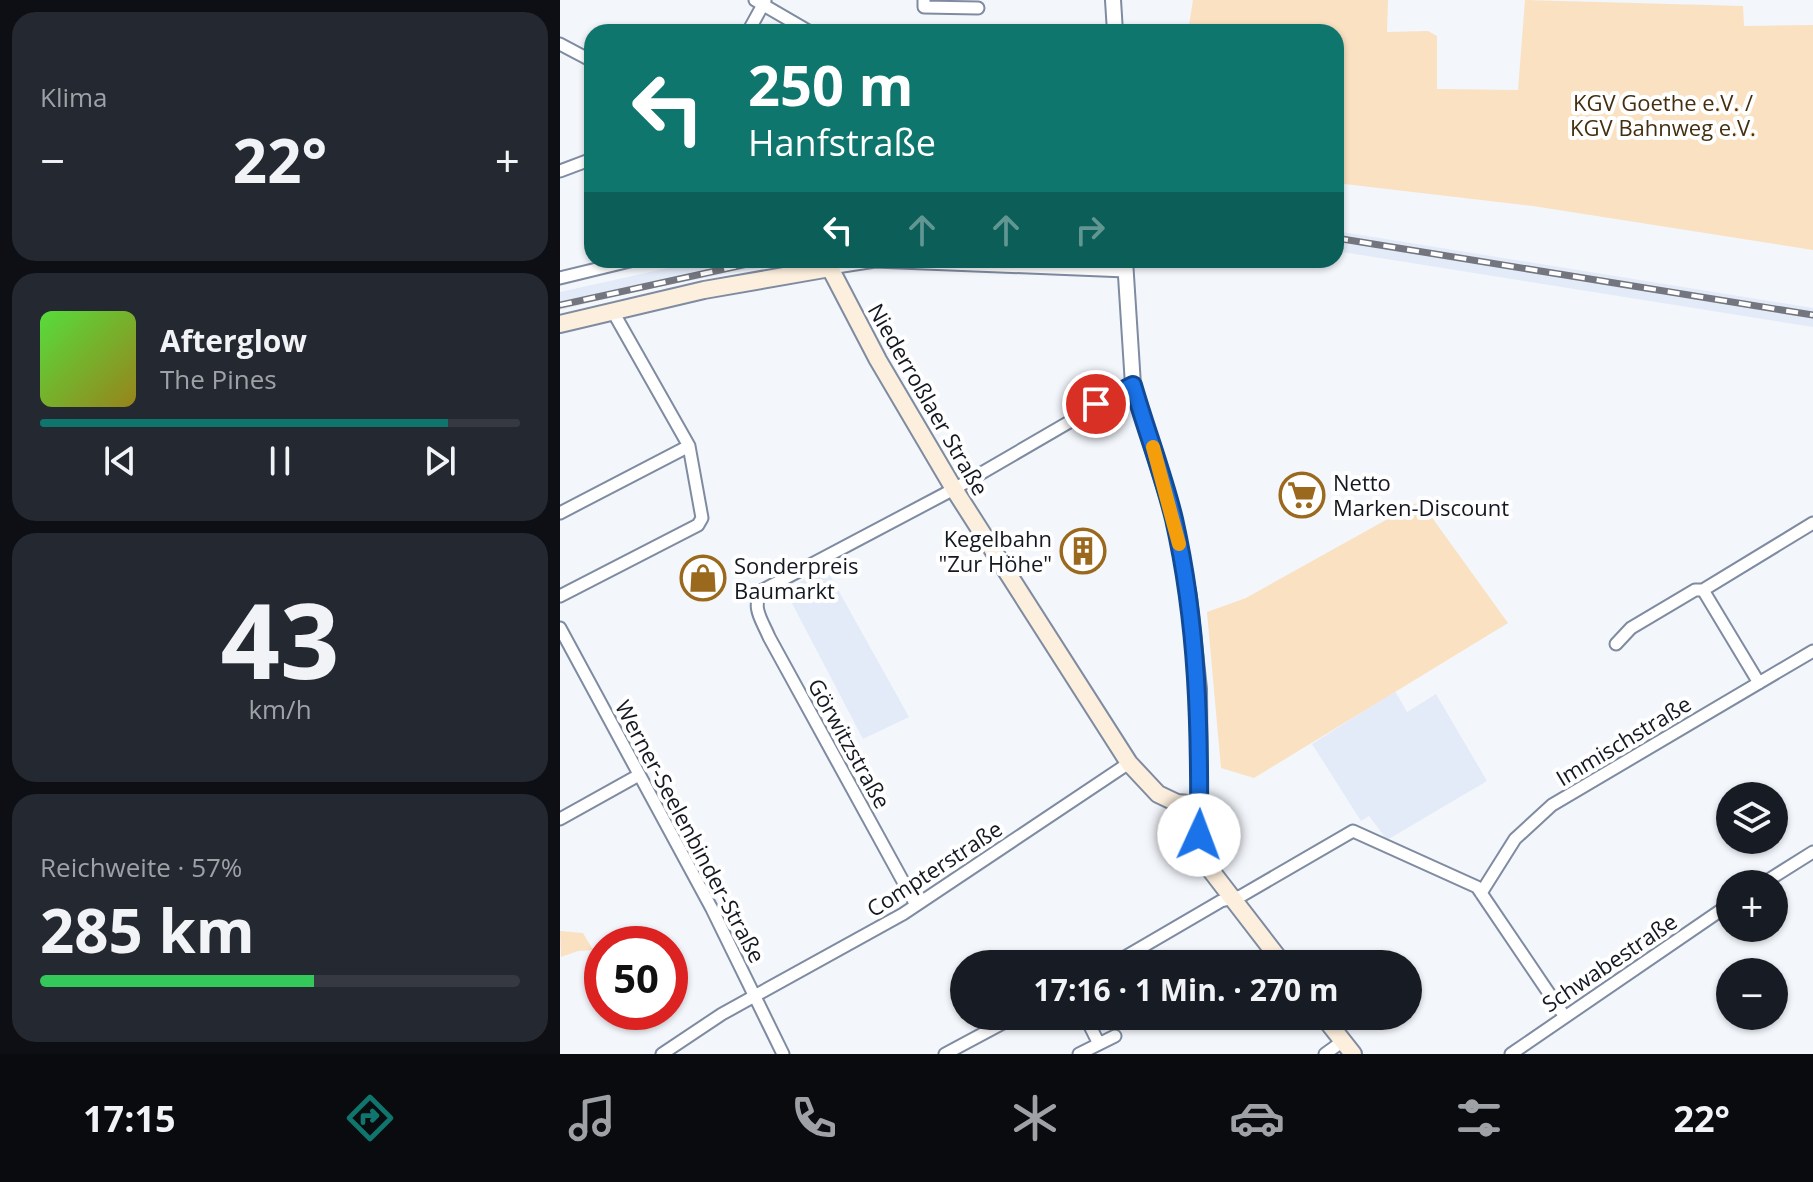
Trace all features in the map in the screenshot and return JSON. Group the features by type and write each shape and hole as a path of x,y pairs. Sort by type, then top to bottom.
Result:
{"main road":[{"path":"560,324 612,310 830,268"},
{"name":"Niederroßlaer Straße","path":"830,268 878,360 954,489 1129,763 1158,794 1177,803 1200,805"},
{"path":"1200,805 1201,854 1272,950"},
{"path":"1334,1030 1348,1048"}],"street":[{"path":"924,0 924,7 978,8"},
{"path":"1113,0 1114,24"},
{"path":"751,24 761,1 797,24"},
{"path":"560,44 584,57"},
{"path":"560,171 584,162"},
{"path":"560,278 601,268"},
{"path":"1126,268 1133,385 1161,469 1189,597 1199,689 1200,805"},
{"path":"560,596 698,525 702,518 689,446 612,310"},
{"path":"954,489 1133,385"},
{"path":"560,513 689,446"},
{"name":"Görwitzstraße","path":"916,905 775,648 756,607 756,598 763,590 954,489"},
{"path":"1616,644 1631,628 1695,590 1703,590 1813,523"},
{"path":"1703,590 1759,683"},
{"name":"Werner-Seelenbinder-Straße","path":"560,628 724,931 783,1054"},
{"name":"Immischstraße","path":"1481,893 1515,839 1552,805 1813,651"},
{"name":"Compterstraße","path":"662,1054 754,996 916,905 1129,763"},
{"path":"560,819 639,775"},
{"path":"1137,950 1353,831 1477,887 1565,1017"},
{"path":"1788,870 1811,858"},
{"name":"Schwabestraße","path":"1511,1054 1716,914"},
{"path":"945,1054 990,1030"},
{"path":"1092,1030 1099,1044"},
{"path":"1079,1054 1115,1036"},
{"path":"1325,1054 1348,1048"}],"shaded area":[{"path":"1344,232 1813,308 1813,327 1344,252"},
{"path":"668,268 758,268 646,289 560,310 560,292"},
{"path":"826,568 909,717 863,739 785,590"},
{"path":"1395,691 1407,712 1436,694 1487,781 1387,840 1369,816 1361,821 1312,744"}],"green space":[{"name":"KGV Goethe e.V. / KGV Bahnweg e.V.","path":"1193,0 1388,0 1387,32 1428,31 1437,36 1437,89 1518,90 1525,0 1743,6 1744,26 1813,25 1813,250 1533,206 1344,184 1344,24 1189,24"},
{"path":"1420,501 1508,623 1254,778 1221,768 1207,612 1246,598"},
{"path":"560,931 583,933 584,951 561,957"}],"railway":[{"path":"1344,239 1813,315"},
{"path":"560,305 729,268"}],"slow traffic":[{"path":"1153,447 1179,544"}],"place":[{"name":"Netto Marken-Discount","path":"1302,495"},
{"name":"Kegelbahn \"Zur Höhe\"","path":"1083,551"},
{"name":"Sonderpreis Baumarkt","path":"703,578"}],"route":[{"path":"1096,404 1133,385 1174,518 1189,597 1199,689 1199,835"}]}
